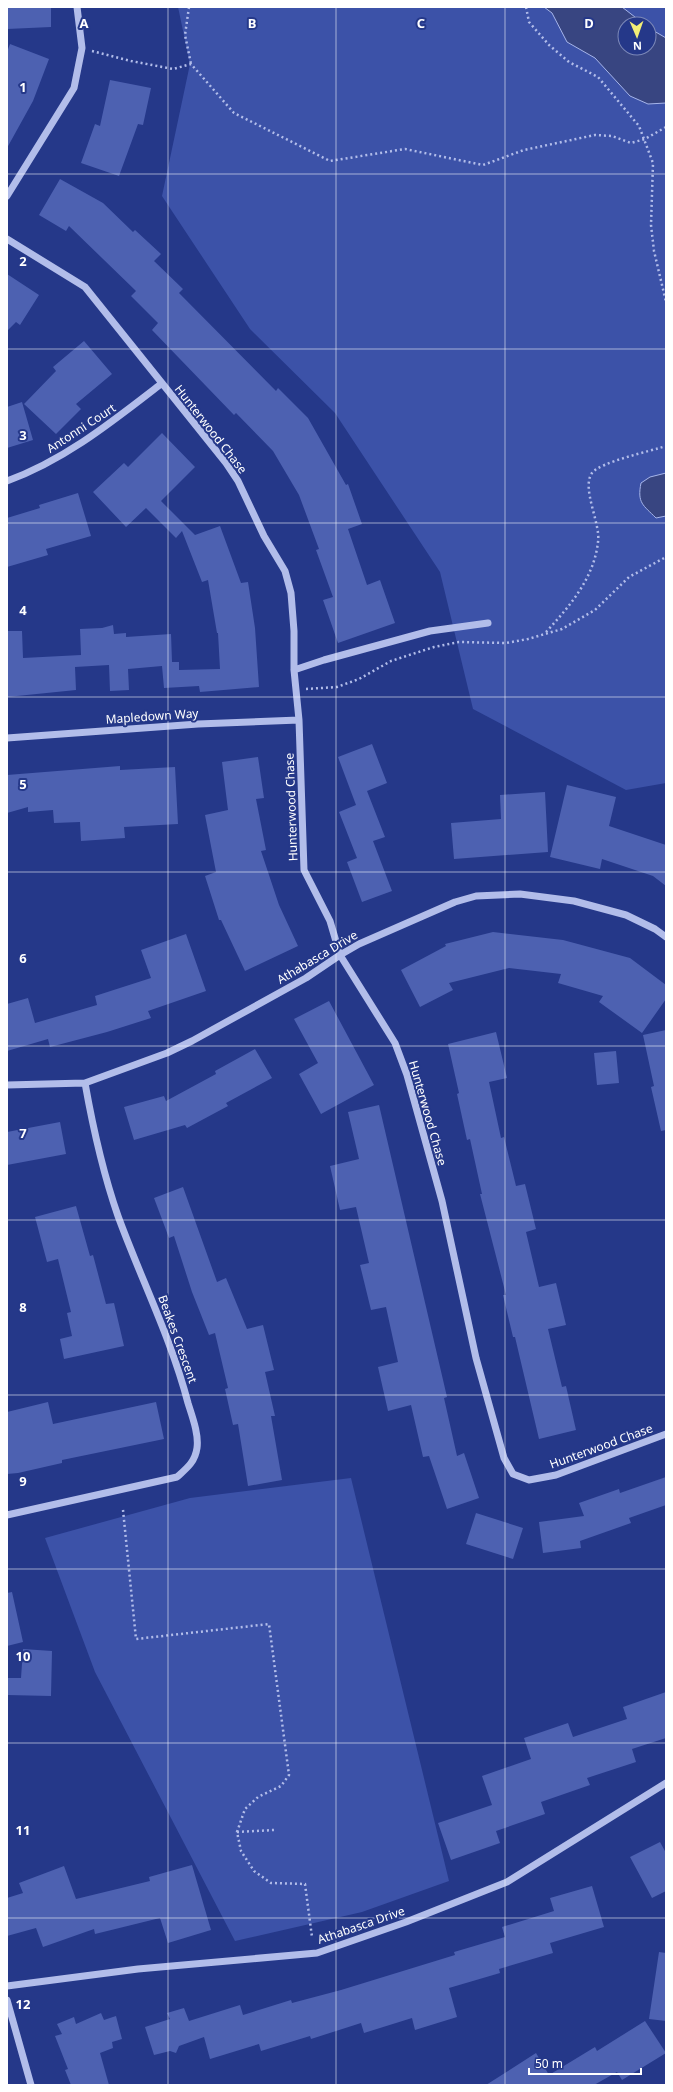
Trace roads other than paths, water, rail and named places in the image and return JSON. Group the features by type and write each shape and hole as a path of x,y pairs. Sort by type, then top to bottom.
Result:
{"street":[{"path":"7,196 74,88 82,48 77,7"},
{"name":"Hunterwood Chase","path":"7,239 85,287 230,469 264,536 285,571 291,593 294,630 294,670 299,720 304,870 330,921 340,954 395,1043 407,1075 442,1200 478,1365 504,1458 513,1474 529,1480 556,1475 666,1434"},
{"name":"Antonni Court","path":"7,481 32,472 102,430 161,384"},
{"path":"294,670 324,660 430,631 488,623"},
{"name":"Mapledown Way","path":"7,738 198,724 299,720"},
{"name":"Athabasca Drive","path":"7,1085 85,1083 192,1042 306,978 340,954 454,902 476,896 520,894 574,902 626,915 655,929 666,937"},
{"name":"Beakes Crescent","path":"7,1515 177,1477 192,1465 197,1447 194,1425 178,1365 107,1182 93,1128 85,1083"},
{"name":"Athabasca Drive","path":"7,1986 145,1968 317,1952 406,1922 507,1882 666,1784"},
{"path":"7,2000 31,2085"}]}
